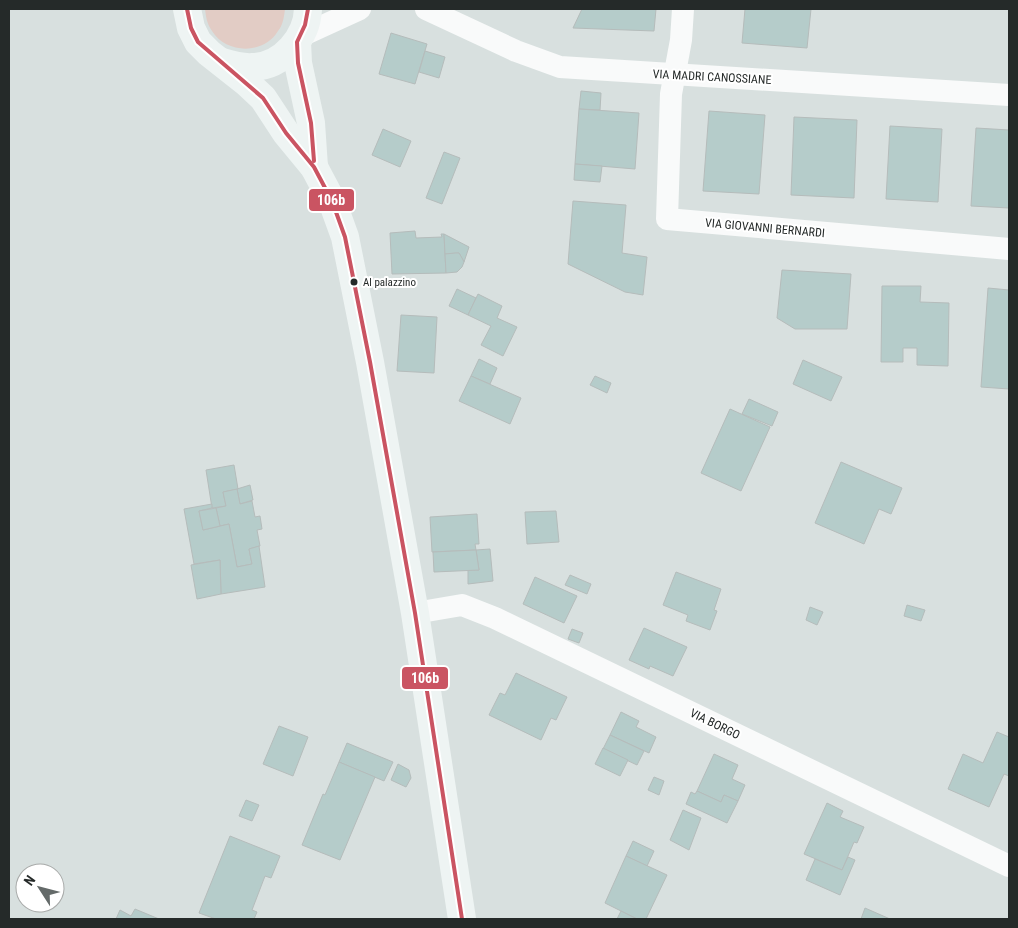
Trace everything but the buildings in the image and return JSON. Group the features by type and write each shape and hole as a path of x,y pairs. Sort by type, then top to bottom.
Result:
{"main road":[{"path":"222,62 238,67 255,67 271,63 285,54 299,39 305,25 308,9"},
{"path":"186,10 191,28 198,42 209,54 222,62 263,98 286,133 314,167 332,201 345,237 370,362 415,613 462,919"},
{"path":"299,39 298,63 311,123 314,167"}],"street":[{"path":"299,39 360,9"},
{"name":"VIA MADRI CANOSSIANE","path":"426,9 516,51 560,67 1009,95"},
{"path":"674,74 681,40 683,9"},
{"name":"VIA GIOVANNI BERNARDI","path":"674,74 671,94 667,219 1009,249"},
{"name":"VIA BORGO","path":"415,613 462,605 495,618 1009,866"}],"shaded area":[{"path":"205,9 285,9 281,26 272,39 255,48 245,49 226,44 218,39 209,26"}],"transit line":[{"name":"106b","path":"187,9 191,28 198,42 263,98 286,133 314,167 332,201 345,237 370,362 415,613 462,919"},
{"name":"106b","path":"308,9 305,25 297,42 298,63 311,123 314,161"}],"place":[{"name":"Al palazzino","path":"354,282"}]}
